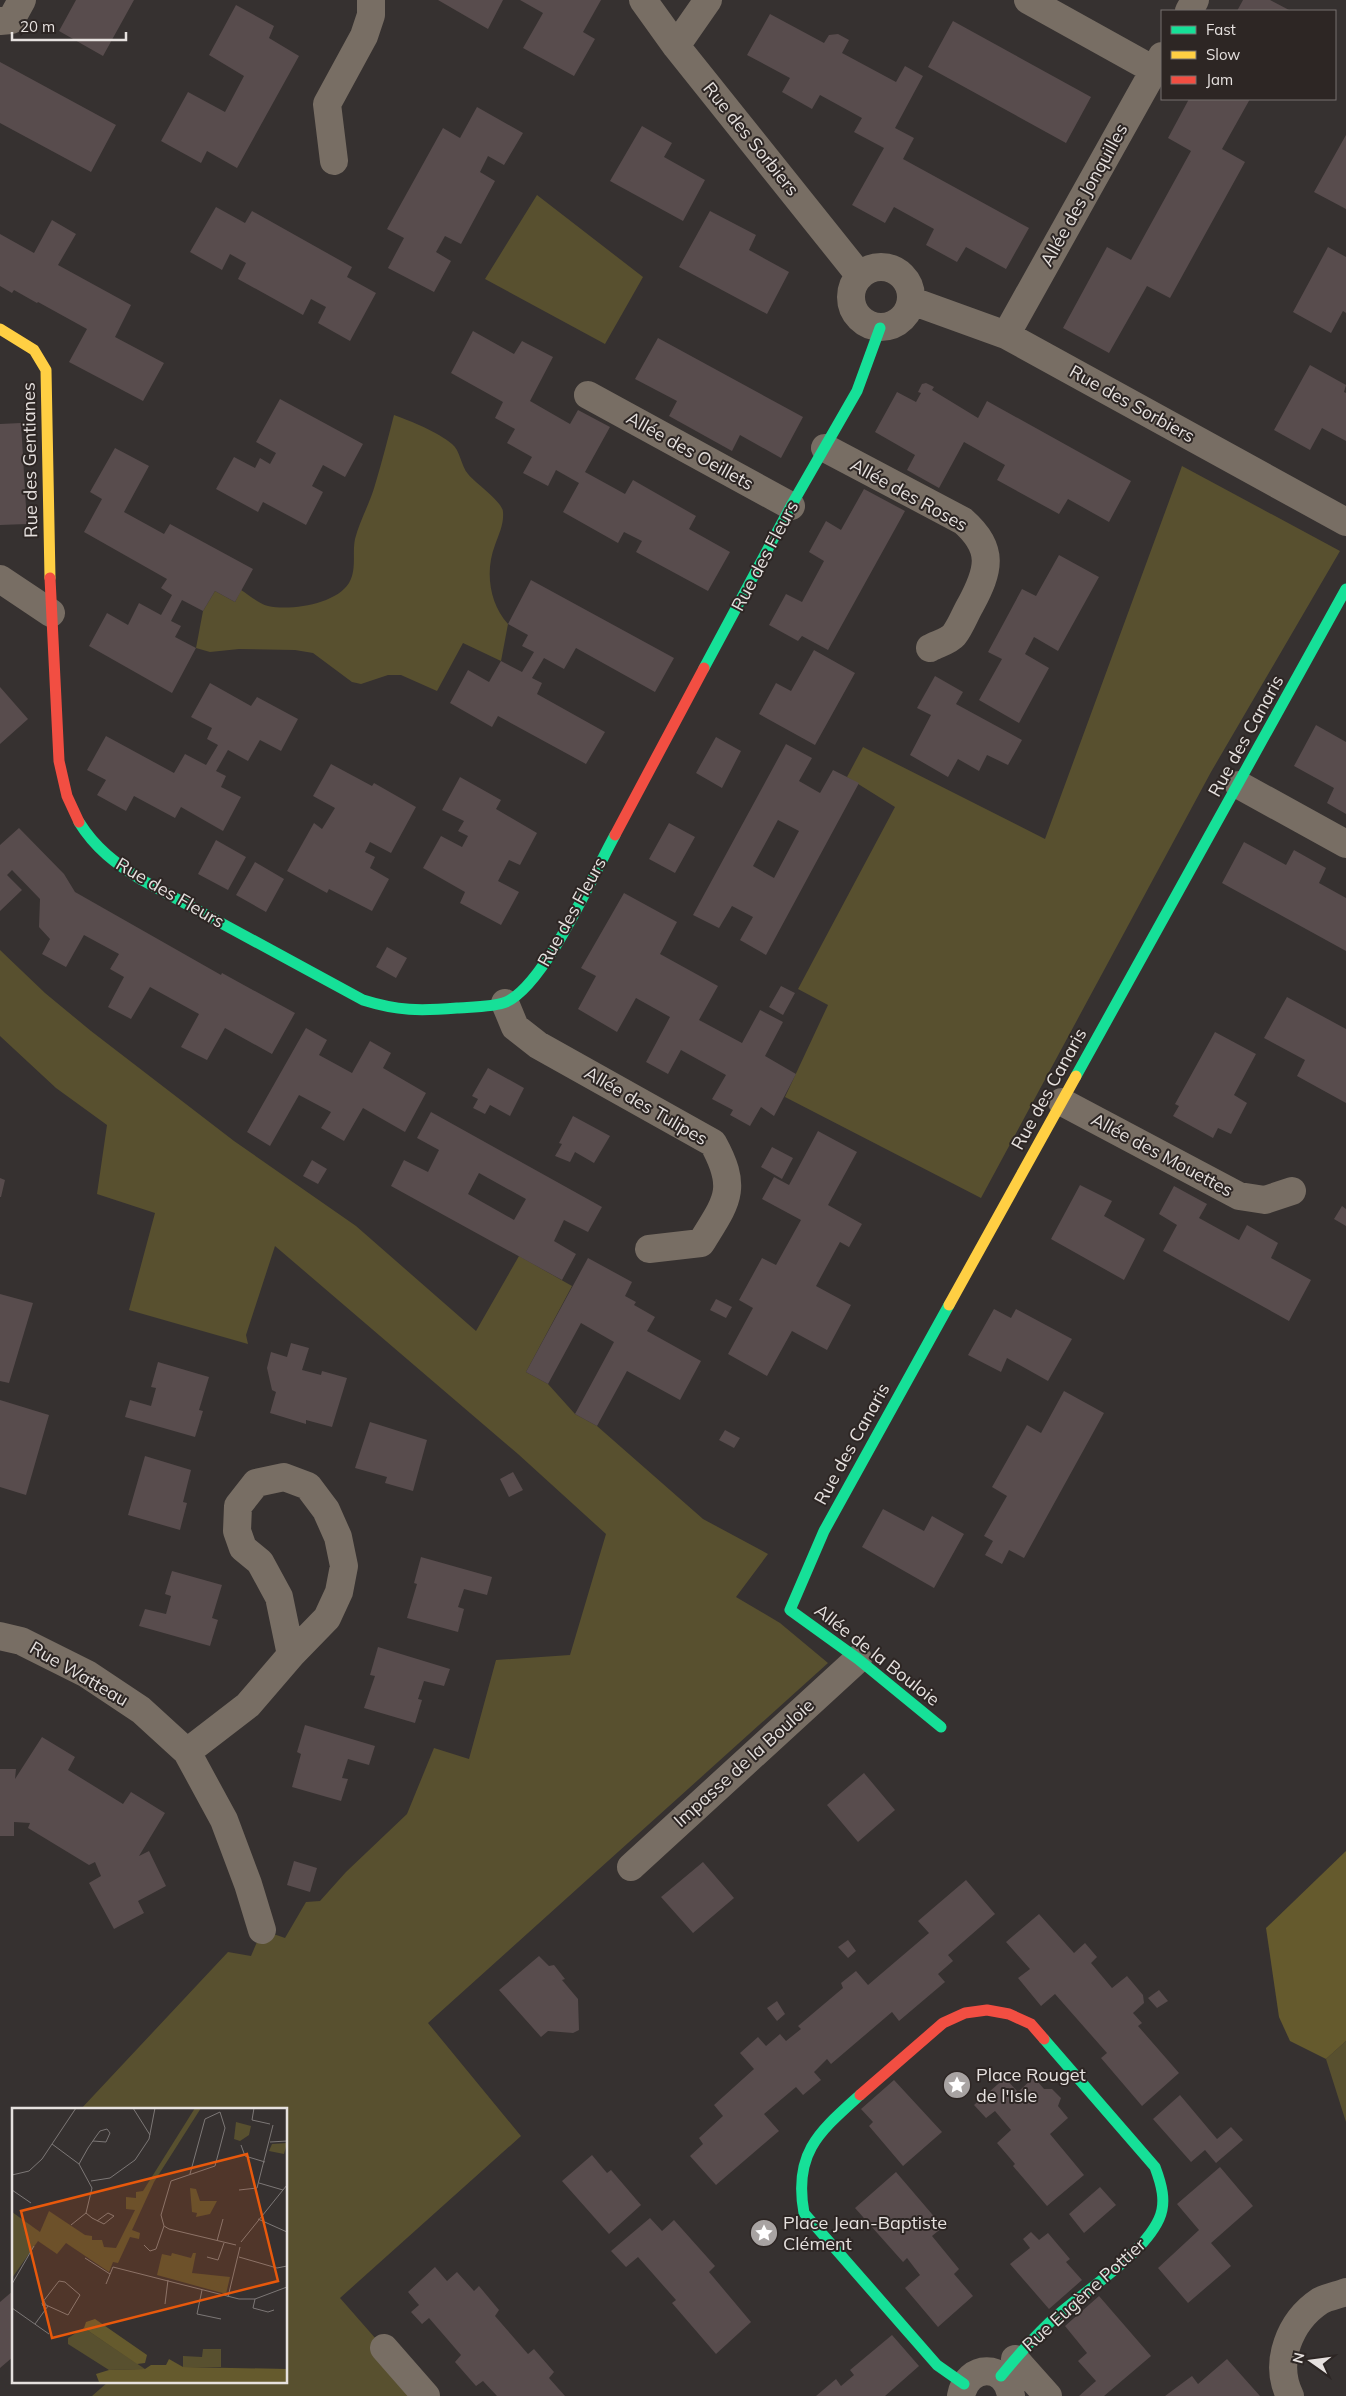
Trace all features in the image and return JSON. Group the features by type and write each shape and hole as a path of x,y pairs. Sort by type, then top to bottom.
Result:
{"street":[{"path":"0,21 11,20 22,0"},
{"path":"334,161 328,104 364,36 371,15 371,0"},
{"name":"Rue des Sorbiers","path":"643,0 676,46 860,276"},
{"path":"676,46 708,0"},
{"path":"1028,0 1158,63"},
{"name":"Allée des Jonquilles","path":"1006,335 1158,63"},
{"path":"876,267 895,270 909,283 912,301 904,318 889,327 880,328 862,321 855,313 851,294 860,276 867,270 876,267"},
{"name":"Rue des Sorbiers","path":"912,301 1006,335 1346,522"},
{"name":"Rue des Fleurs","path":"51,613 59,761 67,796 80,823 96,846 117,864 142,880 363,1000 391,1009 425,1011 505,1003 526,989 548,960 791,506 857,390 880,328"},
{"name":"Rue des Gentianes","path":"0,329 32,346 43,360 46,370 51,613"},
{"name":"Allée des Oeillets","path":"588,395 791,506"},
{"name":"Allée des Roses","path":"825,448 963,522 975,532 984,548 987,568 983,582 953,636 930,648"},
{"path":"0,579 51,613"},
{"name":"Rue des Canaris","path":"790,1610 824,1531 1346,589"},
{"path":"1239,785 1346,844"},
{"name":"Allée des Tulipes","path":"505,1003 515,1027 538,1045 713,1143 725,1164 728,1184 725,1204 701,1243 649,1249"},
{"name":"Allée des Mouettes","path":"1062,1102 1239,1196 1265,1200 1292,1191"},
{"path":"187,1752 248,1705 291,1655 327,1618 339,1592 344,1566 338,1537 326,1510 308,1486 284,1478 256,1483 238,1506 237,1530 243,1548 260,1562 279,1597 291,1655"},
{"name":"Allée de la Bouloie","path":"790,1610 858,1659 941,1727"},
{"name":"Rue Watteau","path":"0,1636 21,1641 87,1674 141,1710 187,1752 224,1820 248,1884 262,1930"},
{"name":"Impasse de la Bouloie","path":"631,1867 858,1659"},
{"name":"Rue Eugène Pottier","path":"962,2390 937,2366 804,2213 800,2192 807,2154 823,2128 943,2023 959,2014 988,2009 1018,2016 1031,2024 1156,2167 1162,2183 1162,2204 1159,2220 1147,2239 1048,2324 1009,2377 1048,2396"},
{"path":"1290,2396 1285,2386 1283,2360 1292,2331 1305,2313 1322,2300 1346,2292"},
{"path":"384,2348 426,2396"},
{"path":"962,2390 971,2376 981,2371 991,2371 1009,2377"}],"shaded area":[{"path":"537,195 643,277 605,344 485,279"},
{"path":"394,415 432,431 452,444 457,450 468,474 502,508 503,521 490,565 493,597 508,624 501,661 463,643 437,691 401,675 388,675 361,684 352,682 313,653 295,650 239,649 210,652 196,648 203,611 215,591 235,602 241,590 265,605 289,607 324,601 343,590 349,583 354,567 355,539 373,492"},
{"path":"1182,466 1340,551 1211,772 981,1198 785,1097 828,1005 798,989 895,807 847,777 863,747 1045,839"},
{"path":"0,950 45,993 91,1031 234,1141 356,1226 476,1331 519,1256 572,1286 526,1372 548,1384 575,1414 597,1426 703,1519 768,1554 736,1597 780,1623 828,1663 428,2023 521,2136 340,2298 426,2396 92,2396 106,2384 288,2384 288,2108 82,2108 228,1952 251,1956 262,1930 285,1938 306,1902 320,1901 346,1872 407,1814 434,1748 469,1759 496,1660 570,1655 606,1534 518,1454 275,1246 246,1335 248,1344 129,1310 155,1213 97,1194 107,1125 56,1088 0,1036"},
{"path":"1346,1851 1346,2041 1326,2059 1290,2041 1279,2017 1266,1928"},
{"path":"1346,2041 1346,2122 1326,2059"}],"building":[{"path":"76,0 134,0 103,56 59,31"},
{"path":"438,0 503,0 488,29"},
{"path":"520,0 601,0 583,32 595,39 574,76 523,48 543,13"},
{"path":"1243,0 1270,0 1289,10 1238,10"},
{"path":"236,5 274,26 269,38 299,56 237,168 207,151 201,163 161,141 188,92 225,112 244,76 209,55"},
{"path":"770,14 824,43 829,35 838,34 849,40 842,53 896,82 905,66 923,76 895,128 914,138 903,159 1029,228 1006,269 966,247 957,262 926,245 934,229 894,207 885,223 852,205 884,148 854,132 862,118 820,95 812,109 782,92 790,78 747,55"},
{"path":"953,21 1091,97 1066,143 928,67"},
{"path":"0,62 116,125 91,172 0,123"},
{"path":"1188,100 1249,100 1222,149 1245,162 1170,298 1147,286 1109,353 1063,328 1107,247 1131,260 1191,151 1168,138"},
{"path":"477,107 523,133 504,165 488,156 480,172 495,181 461,244 445,236 436,252 451,261 434,292 388,268 404,238 387,229 443,128 460,138"},
{"path":"642,126 672,143 664,157 705,180 683,221 610,181"},
{"path":"1346,135 1346,209 1314,192"},
{"path":"216,207 245,223 252,211 352,267 347,277 376,293 350,341 318,323 326,307 311,299 303,315 238,279 246,263 230,254 222,270 190,252"},
{"path":"710,211 756,235 749,250 789,272 767,314 679,267"},
{"path":"52,220 76,234 58,265 131,305 115,337 164,363 143,401 69,362 87,329 14,290 12,293 0,286 0,234 34,253"},
{"path":"1328,247 1346,257 1346,313 1343,311 1331,333 1293,312"},
{"path":"473,331 514,354 522,341 553,357 530,401 570,424 578,410 610,427 585,472 625,494 633,480 696,516 689,529 730,552 708,591 636,552 642,541 624,532 618,543 563,512 579,483 556,470 548,486 523,473 532,457 507,443 515,429 495,418 503,402 451,373"},
{"path":"658,338 803,417 781,458 740,435 732,451 669,416 677,401 635,379"},
{"path":"1310,365 1346,385 1344,392 1346,393 1346,441 1322,428 1310,450 1274,430"},
{"path":"926,383 934,387 932,390 978,418 987,401 1131,481 1109,522 1068,499 1059,514 997,480 1005,465 964,442 939,488 907,470 915,455 875,432 897,392 916,402 921,393 918,392 922,384"},
{"path":"280,399 363,444 345,477 323,465 312,486 323,492 306,525 263,502 258,512 216,489 234,457 255,468 260,458 270,464 276,453 256,442"},
{"path":"21,423 27,524 0,525 0,424"},
{"path":"115,448 149,466 124,512 164,534 170,524 253,569 235,602 215,591 203,611 182,600 171,621 181,626 175,637 196,648 172,693 89,646 107,613 128,625 139,603 161,615 172,595 161,588 167,579 84,532 102,499 90,492"},
{"path":"864,489 905,511 828,650 802,636 798,641 769,625 786,594 802,602 824,561 809,552 826,521 841,530"},
{"path":"1059,555 1099,577 1058,651 1034,637 1025,654 1049,668 1019,723 979,700 1002,659 988,652 1022,589 1036,596"},
{"path":"531,580 674,658 655,692 576,648 564,669 544,658 532,678 542,683 537,694 605,732 586,764 498,716 492,727 450,703 468,670 489,682 501,661 522,672 534,652 522,646 528,635 508,624"},
{"path":"814,650 855,673 815,745 759,714 776,683 791,691"},
{"path":"935,676 963,692 956,704 1022,740 1008,765 987,755 979,771 958,759 948,777 910,755 931,715 917,708"},
{"path":"210,683 251,706 257,697 298,719 281,751 260,740 248,761 228,750 216,771 226,776 221,787 241,797 223,831 181,807 175,818 134,796 126,811 97,795 106,780 87,770 106,736 174,773 185,754 206,765 218,745 207,739 212,728 191,717"},
{"path":"0,687 28,719 0,744"},
{"path":"1316,725 1346,742 1346,814 1327,803 1334,788 1294,766"},
{"path":"716,737 741,751 722,788 696,773"},
{"path":"786,744 812,758 799,781 820,793 833,770 859,783 766,955 740,940 753,917 732,906 719,928 693,915","holes":["778,820 799,831 774,878 753,866"]},
{"path":"331,764 372,786 374,783 416,807 391,853 370,842 365,852 375,857 370,868 389,879 372,911 329,889 327,893 287,871 314,823 322,829 335,808 313,796"},
{"path":"460,777 501,800 496,809 537,833 520,865 509,860 498,881 519,892 501,925 460,903 465,892 423,868 441,836 462,847 468,836 458,831 464,821 442,810"},
{"path":"669,823 695,837 675,873 649,859"},
{"path":"19,828 64,874 75,892 221,975 222,973 295,1013 272,1054 225,1028 207,1060 181,1047 199,1014 150,987 131,1019 108,1007 124,977 110,969 119,954 84,935 66,967 42,954 50,939 39,927 40,899 12,870 7,875 22,890 0,911 0,845"},
{"path":"216,840 246,857 228,890 198,874"},
{"path":"1244,842 1286,865 1294,850 1326,868 1319,883 1346,898 1346,951 1222,883"},
{"path":"255,862 284,879 266,912 236,895"},
{"path":"624,893 677,922 660,954 718,986 699,1020 742,1043 760,1010 783,1022 765,1056 796,1074 774,1116 761,1107 750,1126 730,1115 733,1110 712,1099 726,1075 681,1050 668,1074 646,1062 670,1017 636,998 617,1032 578,1009 596,976 581,968"},
{"path":"387,947 407,958 396,978 376,967"},
{"path":"781,986 795,993 783,1015 769,1007"},
{"path":"1287,997 1346,1029 1346,1103 1297,1076 1305,1060 1264,1038"},
{"path":"306,1028 327,1040 319,1055 352,1073 370,1041 391,1053 383,1068 426,1093 405,1132 363,1108 344,1141 321,1128 331,1112 299,1095 270,1146 247,1132"},
{"path":"1215,1032 1256,1054 1234,1095 1247,1103 1231,1134 1218,1128 1213,1138 1173,1116 1179,1106 1175,1104"},
{"path":"488,1068 524,1088 510,1116 490,1105 485,1114 473,1108 478,1099 472,1096"},
{"path":"431,1112 602,1207 588,1232 564,1220 554,1241 576,1254 562,1280 391,1186 404,1160 428,1172 439,1150 417,1138","holes":["479,1173 526,1199 514,1220 468,1194"]},
{"path":"573,1116 610,1136 594,1163 575,1152 570,1162 555,1156 562,1144 559,1143"},
{"path":"818,1131 857,1152 828,1205 862,1224 849,1247 840,1242 816,1286 851,1305 827,1350 792,1331 767,1376 728,1354 753,1308 739,1300 762,1258 776,1265 801,1220 762,1199 774,1177 789,1185"},
{"path":"772,1147 793,1158 782,1179 761,1167"},
{"path":"312,1160 327,1169 318,1184 303,1176"},
{"path":"0,1178 5,1180 1,1197 0,1197"},
{"path":"1080,1185 1112,1201 1104,1216 1145,1239 1124,1280 1051,1239"},
{"path":"1174,1186 1207,1204 1199,1218 1239,1240 1247,1225 1278,1243 1271,1258 1311,1280 1289,1321 1163,1251 1177,1225 1159,1214"},
{"path":"1342,1206 1346,1209 1346,1226 1334,1219"},
{"path":"588,1258 632,1282 625,1296 636,1302 634,1305 655,1317 647,1331 701,1361 680,1400 627,1371 597,1426 575,1414 614,1342 581,1323 548,1384 526,1372"},
{"path":"0,1294 33,1303 9,1383 0,1381"},
{"path":"716,1299 732,1307 726,1318 710,1310"},
{"path":"994,1309 1011,1318 1016,1309 1072,1339 1048,1381 1007,1358 1001,1372 968,1355"},
{"path":"291,1343 309,1348 302,1370 321,1375 322,1371 347,1378 332,1427 306,1420 306,1424 270,1413 276,1392 272,1390 267,1368 271,1352 287,1357"},
{"path":"158,1362 209,1377 199,1410 203,1411 195,1437 125,1417 130,1400 151,1406 156,1388 151,1387"},
{"path":"1064,1391 1104,1413 1024,1558 1009,1550 1002,1564 985,1555 993,1541 984,1536 1007,1496 992,1487 1027,1425 1041,1433"},
{"path":"0,1400 49,1415 26,1495 0,1487"},
{"path":"370,1422 427,1440 413,1491 385,1483 387,1477 355,1468"},
{"path":"725,1430 740,1438 734,1448 719,1440"},
{"path":"145,1456 191,1470 183,1502 187,1503 180,1530 128,1515"},
{"path":"513,1472 523,1490 509,1497 500,1479"},
{"path":"883,1509 924,1531 932,1516 964,1534 934,1588 862,1547"},
{"path":"421,1557 492,1577 487,1595 464,1589 458,1607 464,1609 458,1632 407,1618 417,1584 414,1583"},
{"path":"172,1571 222,1585 212,1618 218,1620 210,1646 139,1626 145,1609 166,1614 171,1596 165,1594"},
{"path":"378,1647 450,1669 444,1686 424,1681 418,1699 422,1700 415,1723 364,1708 375,1676 370,1675"},
{"path":"305,1725 375,1746 369,1765 348,1759 342,1778 348,1779 341,1801 292,1787 301,1754 297,1752"},
{"path":"42,1737 75,1757 68,1770 123,1804 131,1792 165,1813 139,1856 149,1851 166,1886 138,1901 144,1913 114,1929 89,1883 101,1876 95,1862 89,1865 28,1828 30,1823 14,1822 14,1836 0,1836 0,1769 16,1769 15,1779"},
{"path":"864,1773 895,1810 858,1842 827,1805"},
{"path":"294,1861 317,1868 310,1892 287,1885"},
{"path":"703,1862 734,1898 693,1933 661,1897"},
{"path":"966,1880 995,1914 948,1955 953,1961 938,1974 945,1982 899,2021 892,2012 831,2064 827,2059 814,2072 821,2080 803,2095 796,2087 764,2114 779,2131 716,2185 690,2156 703,2144 699,2138 723,2116 714,2105 754,2069 740,2053 758,2037 766,2046 780,2034 786,2041 801,2029 798,2026 843,1988 841,1983 856,1971 868,1985 929,1933 918,1921"},
{"path":"1039,1914 1074,1953 1085,1943 1097,1957 1091,1963 1112,1988 1127,1976 1143,1995 1144,2003 1133,2013 1142,2023 1138,2026 1179,2073 1142,2106 1101,2058 1107,2053 1055,1994 1041,2006 1018,1978 1030,1969 1006,1942"},
{"path":"848,1940 856,1951 848,1958 838,1947"},
{"path":"539,1956 549,1966 554,1965 565,1979 562,1980 578,1999 579,2030 573,2033 548,2031 541,2037 499,1990"},
{"path":"1159,1990 1168,2001 1157,2008 1148,1998"},
{"path":"777,2001 785,2014 777,2021 767,2008"},
{"path":"1034,2077 1044,2089 1052,2089 1061,2098 1058,2106 1068,2118 1050,2134 1084,2175 1047,2206 1013,2166 1015,2164 997,2143 1011,2130 995,2111 986,2118 974,2105 1005,2078 1018,2092"},
{"path":"894,2080 942,2132 903,2166 869,2126 873,2122 861,2109"},
{"path":"1180,2095 1217,2139 1231,2127 1243,2140 1216,2163 1205,2150 1191,2162 1153,2119"},
{"path":"592,2155 607,2173 611,2170 641,2205 609,2234 562,2181"},
{"path":"1220,2167 1253,2206 1211,2243 1231,2266 1188,2303 1158,2268 1199,2230 1177,2204"},
{"path":"896,2172 943,2227 932,2236 959,2269 954,2274 973,2296 938,2327 905,2288 920,2275 907,2258 903,2262 855,2208"},
{"path":"1100,2187 1116,2205 1084,2233 1069,2214"},
{"path":"650,2218 662,2231 674,2220 715,2266 709,2272 751,2322 716,2354 672,2303 676,2300 638,2257 626,2267 611,2251"},
{"path":"1031,2232 1039,2240 1048,2233 1070,2259 1066,2262 1082,2280 1049,2309 1010,2264 1030,2248 1023,2239"},
{"path":"435,2267 447,2281 457,2272 474,2291 479,2286 499,2310 495,2316 528,2354 534,2349 554,2372 549,2378 565,2396 497,2396 483,2381 476,2386 455,2362 461,2355 429,2318 422,2324 411,2312 419,2305 408,2292"},
{"path":"12,2292 12,2358 0,2368 0,2302"},
{"path":"1099,2296 1151,2356 1104,2396 1079,2396 1096,2381 1078,2361 1087,2353 1065,2326"},
{"path":"892,2335 919,2366 885,2396 816,2396 836,2379 841,2386 854,2375 850,2370"},
{"path":"1227,2359 1260,2396 1165,2396 1192,2376 1198,2384"}],"traffic: fast":[{"path":"704,668 791,506 857,391 880,328"},
{"path":"1076,1076 1346,589"},
{"path":"79,822 92,840 107,855 142,880 363,1000 398,1008 420,1010 496,1005 506,1002 521,992 552,952 567,927 615,835"},
{"path":"941,1727 858,1659 790,1610 824,1531 949,1305"},
{"path":"1001,2376 1028,2344 1051,2321 1114,2270 1141,2245 1159,2219 1163,2206 1161,2186 1155,2167 1044,2039"},
{"path":"860,2095 832,2121 812,2145 802,2174 804,2213 937,2365 964,2384"}],"traffic: slow":[{"path":"0,329 34,350 46,370 50,578"},
{"path":"949,1305 1076,1076"}],"traffic: jam":[{"path":"50,578 59,761 67,796 79,822"},
{"path":"615,835 704,668"},
{"path":"860,2095 943,2023 965,2013 987,2010 1009,2014 1031,2024 1044,2039"}],"place":[{"name":"Place Rouget de l'Isle","path":"957,2085"},
{"name":"Place Jean-Baptiste Clément","path":"764,2233"}]}
